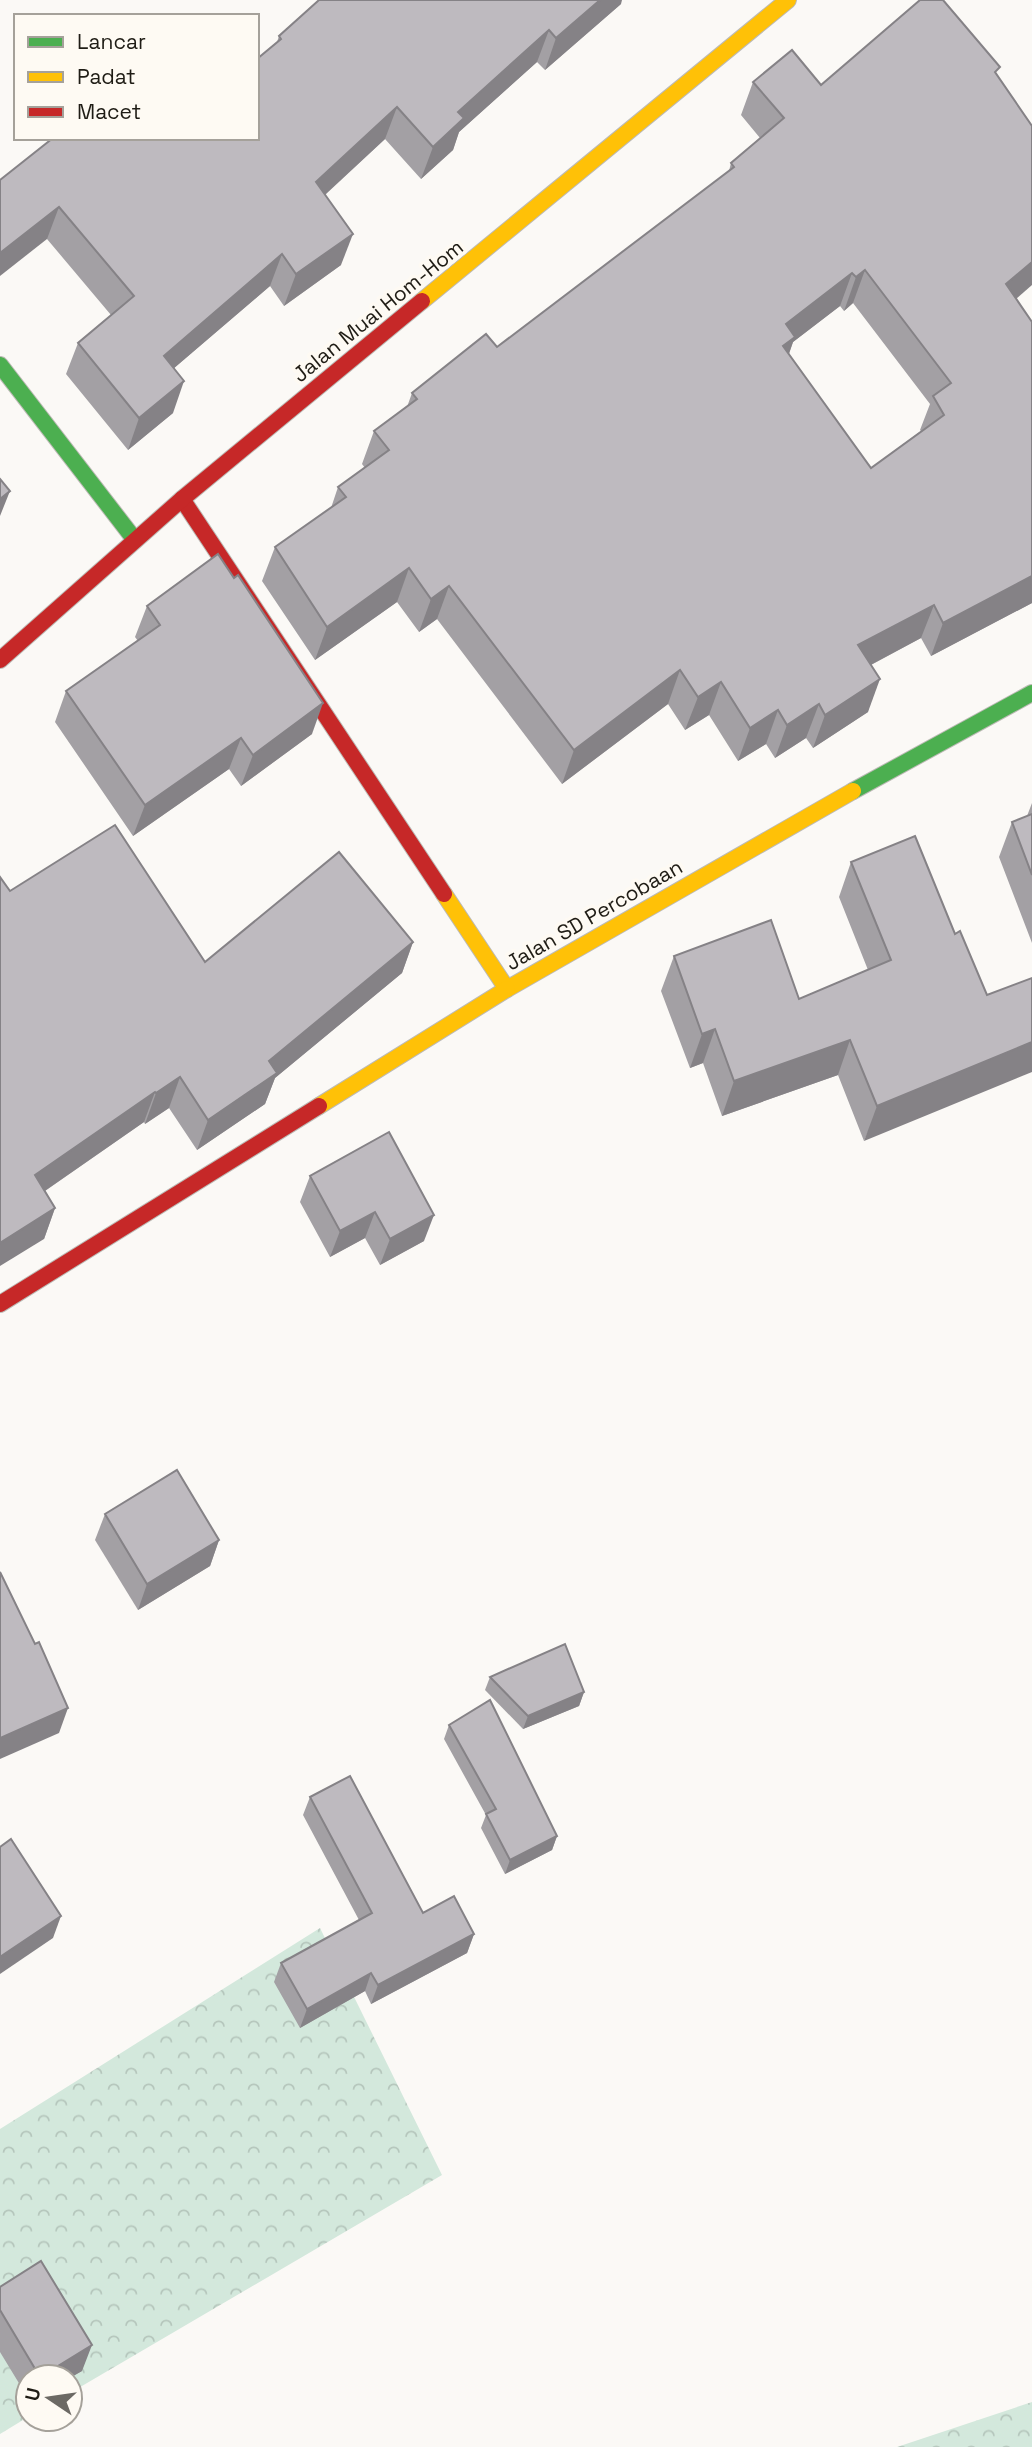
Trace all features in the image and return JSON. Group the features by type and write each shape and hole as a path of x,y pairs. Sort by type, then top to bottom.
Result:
{"street":[{"name":"Jalan Muai Hom-Hom","path":"0,660 182,499 788,0"},
{"path":"0,365 135,540"},
{"name":"Jalan SD Percobaan","path":"182,499 507,989 1032,692"},
{"path":"0,1304 507,989"}],"green space":[{"path":"320,1928 442,2175 84,2385 84,2363 14,2363 14,2426 0,2434 0,2129"},
{"path":"1032,2402 1032,2447 897,2447"}],"building":[{"path":"319,0 600,0 556,38 549,30 458,112 464,118 433,147 397,107 316,182 353,234 296,274 282,254 164,356 184,381 139,418 78,343 134,296 59,207 0,253 0,180 50,140 259,140 259,57 281,39 279,36"},
{"path":"920,0 943,0 1000,67 995,72 1032,126 1032,262 1006,284 1032,322 1032,576 943,623 934,605 858,645 880,679 825,715 819,704 787,725 778,710 750,728 721,682 698,697 680,670 574,750 449,586 431,599 409,568 327,627 275,547 346,497 338,487 389,450 374,431 417,399 412,393 486,334 497,347 734,167 731,163 784,118 753,82 792,50 821,85","holes":["865,270 951,383 933,396 944,415 871,468 783,346 795,337 786,324 852,273 856,277"]},
{"path":"0,479 10,491 0,499"},
{"path":"218,554 234,578 238,575 323,703 253,755 241,738 145,805 66,691 160,625 147,606"},
{"path":"1032,814 1032,875 1012,822"},
{"path":"115,825 205,962 339,852 413,942 269,1061 277,1073 208,1120 180,1077 35,1175 55,1208 0,1243 0,877 10,891"},
{"path":"915,836 955,934 960,931 987,995 1032,978 1032,1042 877,1106 850,1040 734,1081 715,1029 702,1034 674,956 771,920 799,999 891,960 851,862"},
{"path":"389,1132 434,1215 390,1239 375,1212 340,1231 310,1176"},
{"path":"177,1470 219,1540 147,1584 105,1514"},
{"path":"0,1572 35,1644 39,1642 68,1708 0,1738"},
{"path":"565,1644 584,1692 528,1716 490,1677"},
{"path":"490,1700 557,1836 510,1860 486,1814 496,1809 449,1725"},
{"path":"350,1776 423,1913 454,1896 474,1934 378,1985 371,1973 307,2009 281,1963 372,1913 310,1797"},
{"path":"11,1839 61,1916 0,1957 0,1847"},
{"path":"41,2261 92,2345 63,2363 32,2363 0,2310 0,2287"}],"traffic: fast":[{"path":"0,365 135,540"},
{"path":"853,791 1032,693"}],"traffic: slow":[{"path":"422,301 788,0"},
{"path":"444,894 507,989 853,791"},
{"path":"319,1106 507,989"}],"traffic: jam":[{"path":"0,660 182,499 422,301"},
{"path":"182,499 444,894"},
{"path":"0,1304 319,1106"}]}
